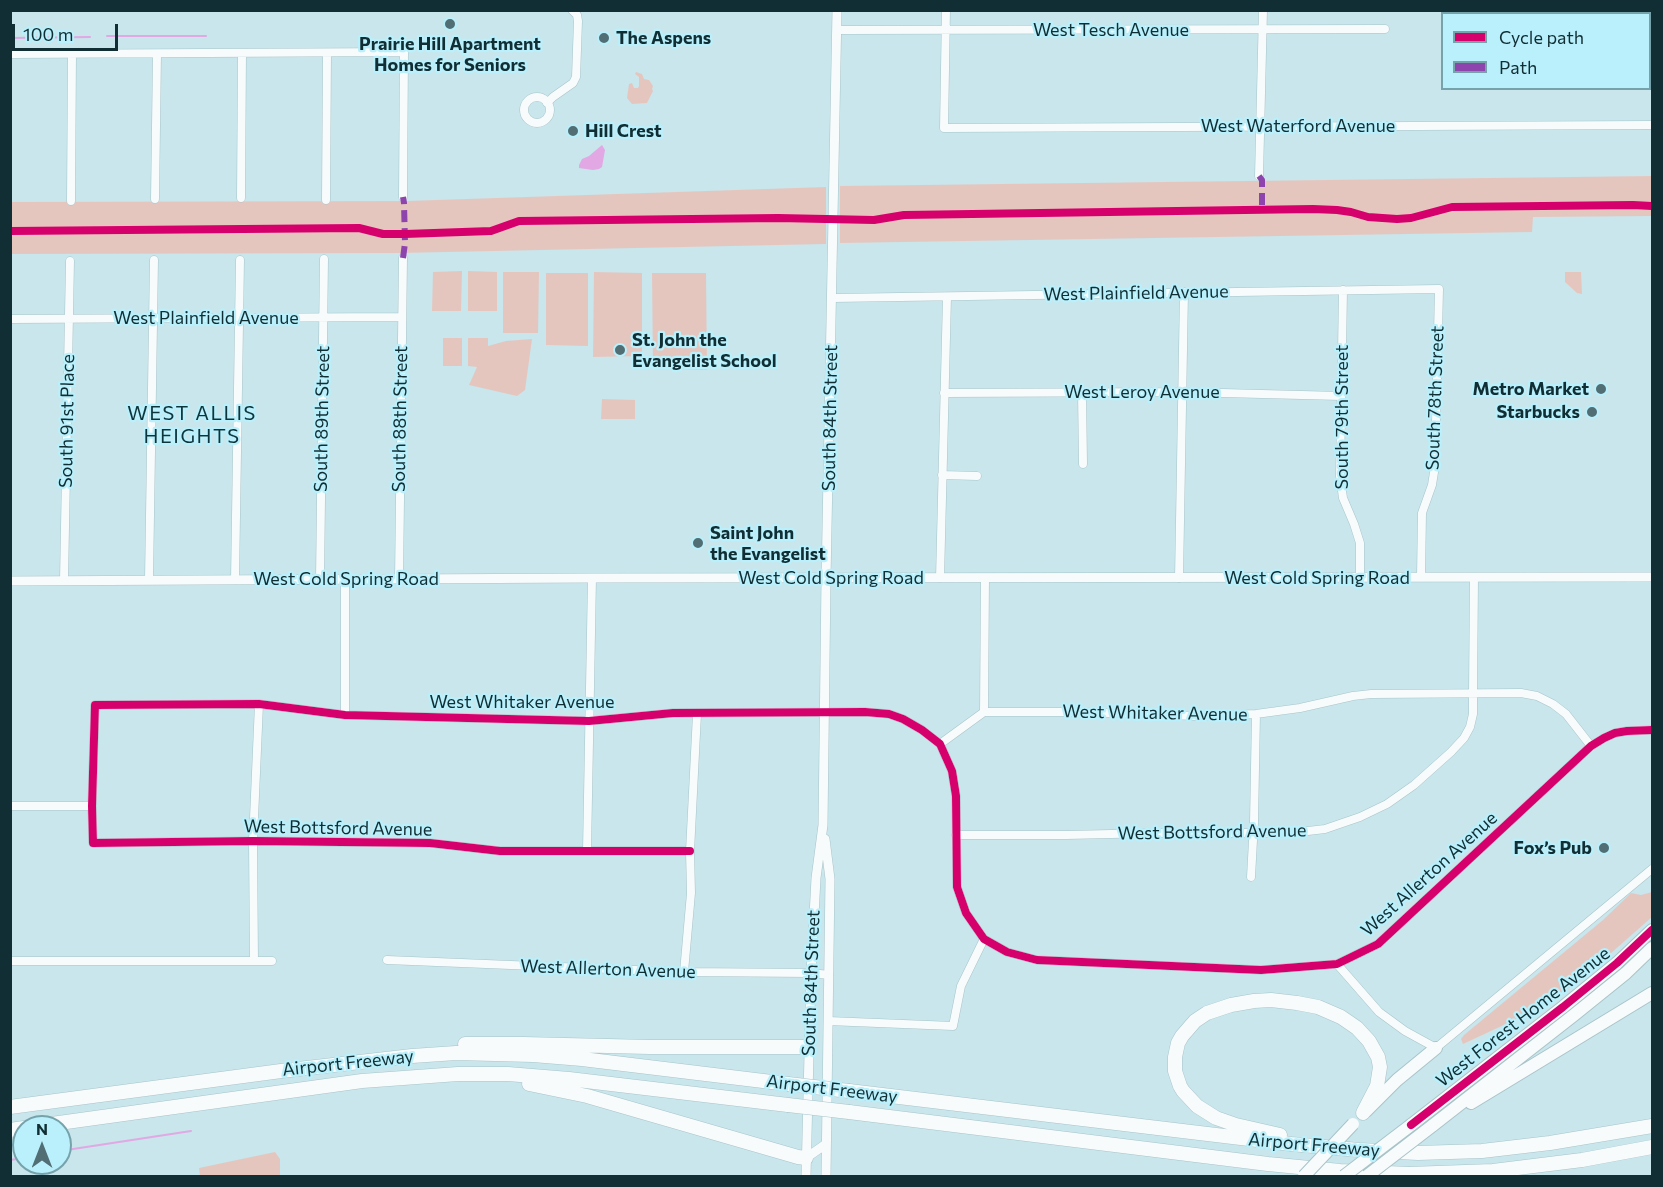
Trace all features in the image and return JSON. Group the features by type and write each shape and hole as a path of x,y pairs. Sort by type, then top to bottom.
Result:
{"highway":[{"path":"1322,1148 1301,1139 1227,1123 1197,1106 1180,1086 1175,1071 1178,1043 1189,1026 1207,1013 1219,1008 1270,1000 1297,1002 1318,1007 1341,1017 1362,1033 1378,1057 1379,1080 1363,1113"},
{"path":"281,1071 336,1057 408,1047 446,1045 808,1047"},
{"name":"Airport Freeway","path":"10,1107 412,1056 489,1053 582,1059 1322,1148 1418,1153 1482,1151 1550,1143 1653,1126"},
{"name":"Airport Freeway","path":"72,1121 362,1081 458,1074 498,1074 569,1078 1340,1171 1409,1174 1463,1173 1582,1160 1653,1147"},
{"path":"408,1077 426,1083 518,1082 552,1088 806,1158"},
{"path":"1521,1176 1561,1171 1582,1160"}],"main road":[{"name":"West Forest Home Avenue","path":"1344,1176 1563,1007 1653,930"},
{"name":"West Forest Home Avenue","path":"1367,1176 1574,1015 1653,948"},
{"path":"1436,1123 1653,993"},
{"path":"1304,1176 1397,1080 1436,1048"}],"street":[{"path":"548,103 573,83 576,77 578,21 577,15 572,10"},
{"name":"South 84th Street","path":"806,1176 811,973 816,878 823,825 837,10"},
{"path":"945,30 946,10"},
{"path":"1259,176 1263,10"},
{"name":"West Tesch Avenue","path":"837,30 1385,28"},
{"name":"West Waterford Avenue","path":"945,30 944,128 1653,124"},
{"path":"10,54 404,52 403,197"},
{"path":"241,198 242,53"},
{"path":"326,200 327,53"},
{"path":"71,201 72,54"},
{"path":"155,199 157,54"},
{"name":"South 88th Street","path":"399,579 403,258"},
{"name":"South 89th Street","path":"320,579 324,259"},
{"path":"149,579 154,260"},
{"path":"235,580 240,260"},
{"name":"South 91st Place","path":"64,580 70,261"},
{"name":"West Plainfield Avenue","path":"833,298 1438,289"},
{"name":"South 78th Street","path":"1421,577 1422,513 1432,485 1435,466 1438,289"},
{"name":"South 79th Street","path":"1343,290 1340,476 1342,498 1360,543 1360,577"},
{"path":"1179,578 1184,292"},
{"path":"940,578 947,297"},
{"name":"West Plainfield Avenue","path":"10,319 401,317"},
{"path":"1082,392 1083,464"},
{"name":"West Leroy Avenue","path":"944,393 1183,392 1341,396"},
{"path":"942,475 977,476"},
{"name":"West Cold Spring Road","path":"10,581 1653,577"},
{"path":"587,851 592,578"},
{"path":"828,1020 953,1026 961,987 984,939 966,913 957,887 955,784 940,744 984,712 985,578"},
{"path":"1473,694 1474,578"},
{"path":"345,579 345,715"},
{"name":"West Whitaker Avenue","path":"984,712 1080,712 1196,716 1256,714 1300,708 1362,695 1521,693 1538,696 1553,704 1566,714 1591,746"},
{"name":"West Bottsford Avenue","path":"956,835 1253,834 1325,829 1360,817 1387,804 1414,785 1451,752 1464,738 1470,727 1473,714 1473,694"},
{"path":"254,961 253,842 259,704"},
{"name":"West Whitaker Avenue","path":"92,806 95,705 259,704 345,715 588,721 673,713 865,712 889,714 903,719 940,744"},
{"path":"684,972 691,892 690,851 697,714"},
{"path":"1251,877 1256,714"},
{"name":"West Allerton Avenue","path":"984,939 1007,952 1037,960 1261,970 1338,964 1378,944 1591,746 1615,733 1627,730 1653,730"},
{"path":"10,806 92,806"},
{"name":"West Bottsford Avenue","path":"92,806 93,843 430,843 500,851 690,851"},
{"name":"South 84th Street","path":"823,825 830,879 826,1176"},
{"name":"West Forest Home Avenue","path":"1436,1048 1653,869"},
{"name":"West Allerton Avenue","path":"387,960 684,972 829,975"},
{"path":"10,961 272,961"},
{"path":"1338,964 1379,1012 1405,1031 1436,1048"},
{"path":"808,1047 827,1048"},
{"path":"806,1158 826,1144"}],"shaded area":[{"path":"636,72 642,74 644,79 649,80 653,86 647,103 632,104 627,98 629,84 632,83 634,88 639,86 639,77 635,74"},
{"path":"602,145 605,150 602,167 593,170 579,168 582,159"},
{"path":"1652,176 1652,216 1533,217 1532,232 840,243 840,186"},
{"path":"826,187 826,244 399,253 11,254 10,202 407,201"},
{"path":"462,271 461,311 432,311 433,272"},
{"path":"468,271 497,272 497,311 468,311"},
{"path":"503,272 539,272 538,333 503,333"},
{"path":"594,272 642,273 642,356 593,357"},
{"path":"1565,272 1581,272 1582,294 1577,293 1565,282"},
{"path":"546,273 588,273 588,346 546,345"},
{"path":"652,273 706,273 707,370 653,368"},
{"path":"443,338 462,338 462,366 443,366"},
{"path":"468,338 488,338 488,346 506,341 532,339 525,390 517,396 469,385 477,367 468,366"},
{"path":"602,399 635,400 635,419 601,419"},
{"path":"1652,892 1652,917 1577,983 1523,1016 1463,1044 1461,1039 1464,1035 1603,920 1631,893 1641,895"},
{"path":"275,1152 280,1159 280,1176 200,1176 199,1168"}],"waterway":[{"path":"107,36 206,36"},
{"path":"10,38 90,37"},
{"path":"72,1149 191,1131"}],"marked path":[{"path":"1259,176 1262,180 1262,210"},
{"path":"403,197 405,243 403,258"}],"cycle path":[{"path":"10,231 359,228 383,234 405,234 491,231 519,221 778,218 874,220 904,215 1313,209 1337,210 1368,217 1397,219 1411,218 1452,207 1652,206"},
{"path":"690,851 500,851 430,843 253,841 93,843 95,705 259,704 345,715 589,721 673,713 865,712 889,714 922,730 940,744 952,771 956,796 957,887 966,913 984,939 1007,952 1037,960 1261,970 1337,964 1378,944 1591,746 1615,733 1652,730"},
{"path":"1411,1125 1563,1007 1617,963 1652,930"}],"place":[{"name":"Prairie Hill Apartment Homes for Seniors","path":"450,24"},
{"name":"The Aspens","path":"604,38"},
{"name":"Hill Crest","path":"573,131"},
{"name":"St. John the Evangelist School","path":"620,350"},
{"name":"Metro Market","path":"1601,389"},
{"name":"Starbucks","path":"1592,412"},
{"name":"Saint John the Evangelist","path":"698,543"},
{"name":"Fox’s Pub","path":"1604,848"}],"district":[{"name":"WEST ALLIS HEIGHTS","path":"192,424"}]}
